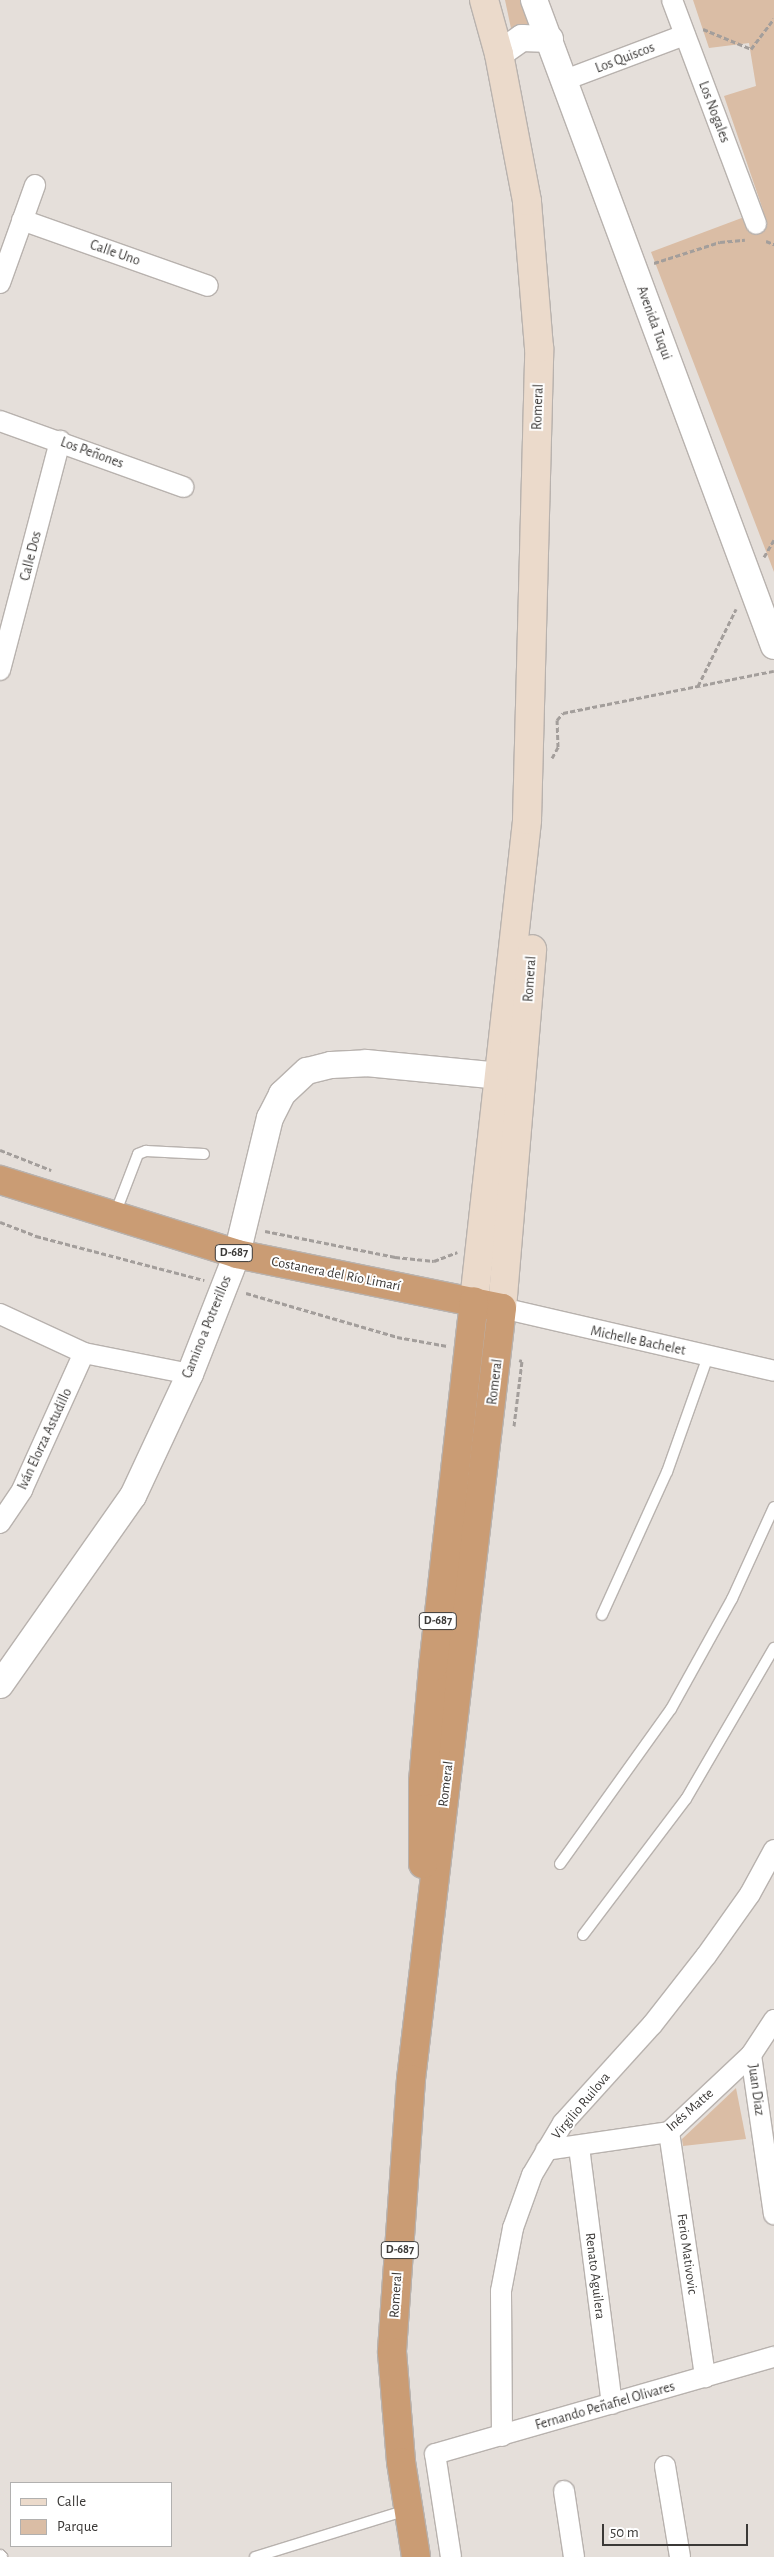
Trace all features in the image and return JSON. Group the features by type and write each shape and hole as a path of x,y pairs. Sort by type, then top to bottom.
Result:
{"highway":[{"name":"Costanera del Río Limarí","path":"0,1180 114,1218 237,1254 502,1308"},
{"name":"Romeral","path":"426,1942 421,1836 423,1782 474,1301"},
{"name":"Romeral","path":"416,2557 392,2352 411,2079 426,1942 499,1355 502,1308"}],"main road":[{"name":"Romeral","path":"474,1301 500,1076 526,820 539,348 527,201 499,54 484,0"},
{"name":"Romeral","path":"502,1308 533,926 526,820"}],"street":[{"name":"Avenida Tuqui","path":"534,0 635,269 749,584 774,646"},
{"name":"Los Quiscos","path":"565,80 679,17"},
{"name":"Los Nogales","path":"679,17 756,234"},
{"path":"499,54 522,38 550,39"},
{"path":"0,283 35,185"},
{"name":"Calle Uno","path":"22,220 208,286"},
{"name":"Los Peñones","path":"0,420 183,487"},
{"name":"Calle Dos","path":"0,670 8,614 60,441"},
{"name":"Camino a Potrerillos","path":"0,1684 133,1496 190,1374 223,1285 237,1254 275,1105 289,1085 307,1071 331,1065 366,1063 500,1076"},
{"name":"Michelle Bachelet","path":"502,1308 774,1370"},
{"path":"0,1314 84,1353 190,1374"},
{"name":"Iván Elorza Astudillo","path":"0,1523 22,1490 84,1353"},
{"name":"Virgilio Ruilova","path":"502,2436 500,2323 506,2259 521,2201 546,2150 563,2123 652,2025 706,1956 750,1894 774,1850"},
{"name":"Inés Matte","path":"546,2150 579,2148 669,2132 751,2055 774,2020"},
{"name":"Juan Diaz","path":"751,2055 774,2214"},
{"name":"Ferio Mativovic","path":"669,2132 705,2377"},
{"name":"Renato Aguilera","path":"579,2148 612,2404"},
{"name":"Fernando Peñafiel Olivares","path":"451,2557 434,2454 774,2357"},
{"path":"665,2466 680,2557"},
{"path":"564,2491 574,2557"}],"lane":[{"path":"114,1218 138,1154 146,1151 204,1154"},
{"path":"602,1615 667,1472 708,1356"},
{"path":"560,1864 671,1709 732,1599 774,1507"},
{"path":"584,1935 686,1799 774,1648"},
{"path":"255,2557 409,2509"}],"path":[{"path":"679,17 748,49 774,19"},
{"path":"635,269 720,242 756,234 774,244"},
{"path":"698,686 749,584 774,540"},
{"path":"528,766 557,754 557,720 563,713 774,671"},
{"path":"0,1150 56,1171"},
{"path":"0,1222 36,1236 223,1285 397,1337 469,1350"},
{"path":"245,1226 352,1251 434,1261 448,1258 462,1245"},
{"path":"499,1355 522,1361 513,1430"}],"green space":[{"path":"505,0 526,0 536,29 512,33"},
{"path":"693,0 774,0 774,572 651,252 763,210 724,96 756,86 749,43 709,48"},
{"path":"736,2088 746,2139 683,2146 682,2139"}]}
